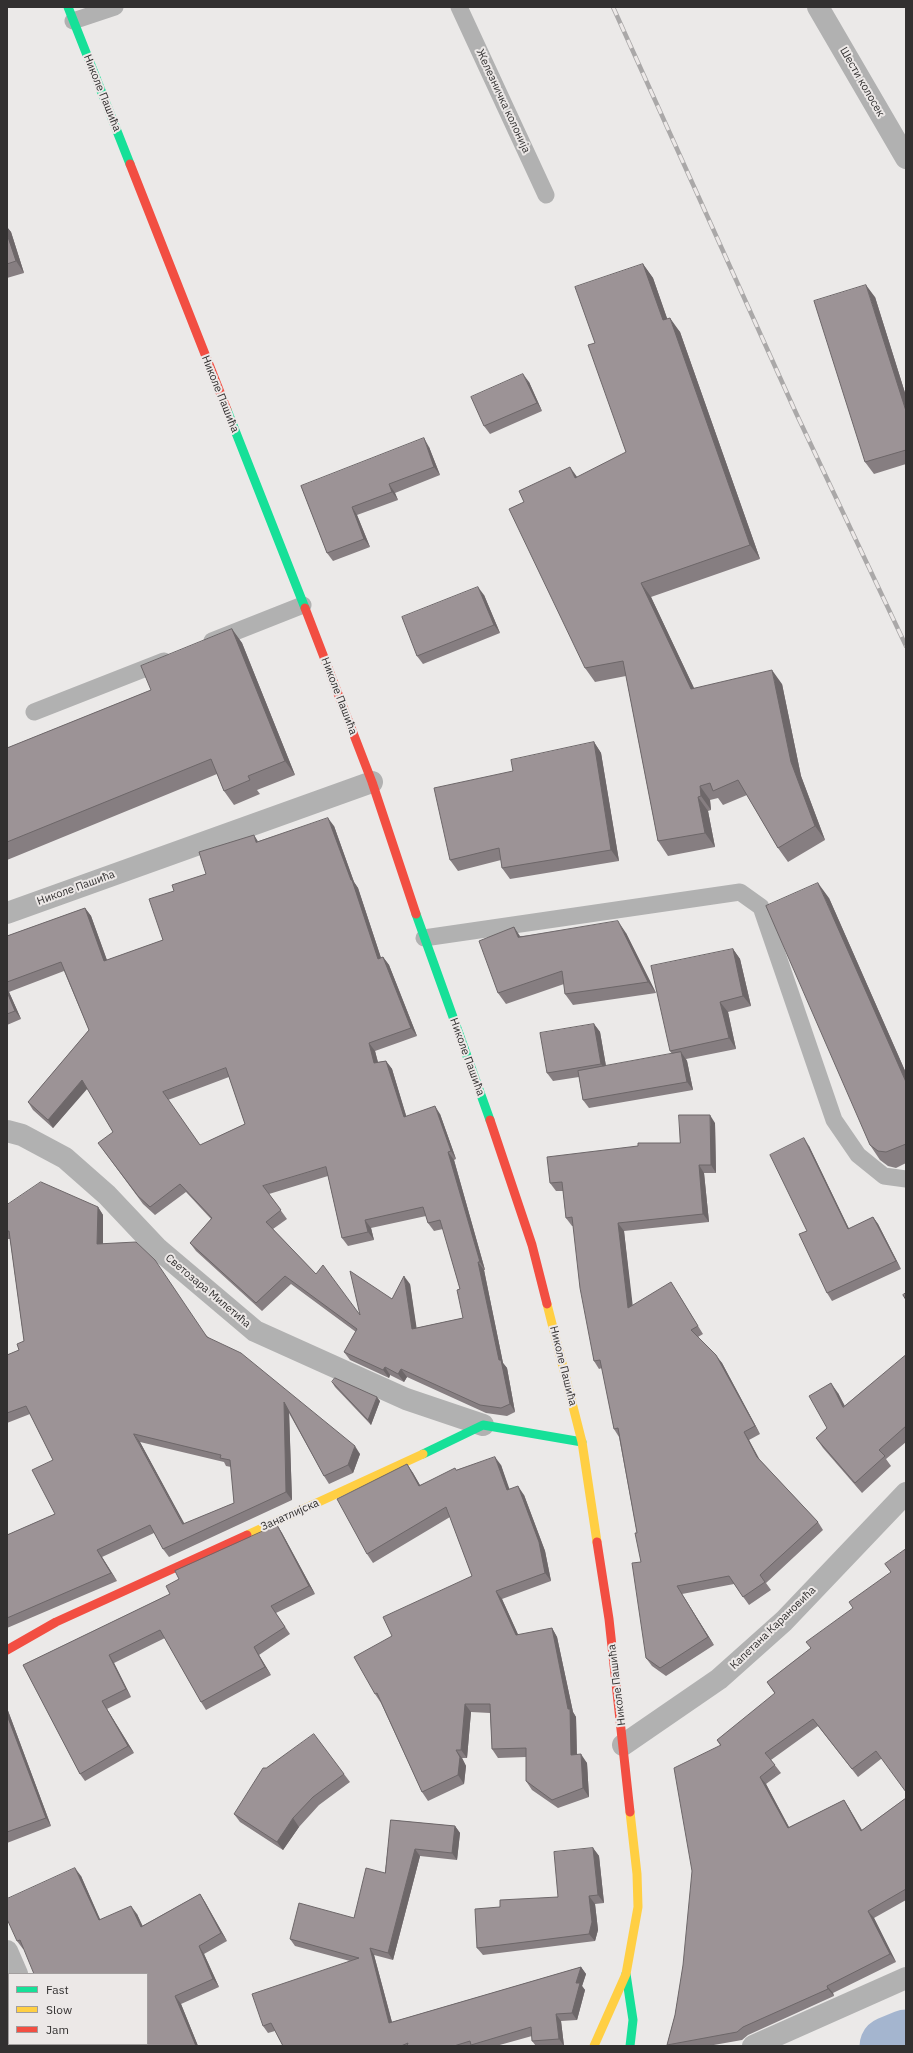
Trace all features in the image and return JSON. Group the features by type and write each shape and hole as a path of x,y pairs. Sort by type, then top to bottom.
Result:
{"main road":[{"name":"Николе Пашића","path":"71,14 372,782 424,938 475,1077 532,1245 582,1442 609,1619 637,1874 638,1907 626,1974 594,2046"},
{"path":"483,1425 582,1442"},
{"name":"Занатлијска","path":"7,1650 56,1622 388,1471 483,1425"},
{"name":"Николе Пашића","path":"626,1974 633,2020 630,2046"}],"street":[{"name":"Шести колосек","path":"818,7 906,158"},
{"name":"Николе Пашића","path":"7,913 372,782"},
{"name":"Светозара Милетића","path":"7,1132 22,1135 65,1158 107,1195 158,1249 255,1331 406,1399 483,1425"},
{"name":"Капетана Карановића","path":"624,1745 719,1679 784,1621 906,1493"},
{"path":"7,1951 17,1973"},
{"path":"753,2046 906,1978"}],"lane":[{"path":"71,14 115,7"},
{"name":"Железничка колонија","path":"459,7 546,195"},
{"path":"34,712 303,606"},
{"path":"424,938 740,892 761,907 834,1120 858,1155 884,1176 906,1179"}],"building":[{"path":"7,234 16,261 7,264"},
{"path":"643,264 663,320 670,318 750,545 641,583 691,689 772,670 791,762 815,826 778,848 738,780 713,791 710,783 700,786 701,796 698,797 705,833 658,841 623,661 585,668 509,509 524,502 519,491 570,467 575,478 626,452 588,345 595,343 575,287"},
{"path":"866,285 906,411 906,450 865,462 814,301"},
{"path":"523,374 537,403 484,426 471,397"},
{"path":"424,438 434,467 389,484 392,492 352,507 364,539 327,553 301,486"},
{"path":"478,587 494,625 417,656 402,617"},
{"path":"232,629 285,761 248,776 250,780 224,791 211,759 7,842 7,748 151,690 141,666"},
{"path":"594,742 611,850 502,868 499,848 450,860 434,788 513,771 511,760"},
{"path":"328,818 352,880 378,959 383,957 411,1028 369,1043 374,1063 386,1061 404,1117 435,1106 451,1151 448,1152 480,1262 478,1262 510,1404 501,1408 480,1405 401,1369 398,1374 385,1367 383,1370 344,1352 357,1329 285,1276 256,1303 190,1243 212,1218 180,1184 150,1207 138,1196 98,1143 113,1132 82,1080 48,1120 28,1102 89,1030 61,962 7,982 7,936 85,908 104,961 163,940 149,899 174,891 172,885 206,874 199,852 254,835 256,842","holes":["226,1068 245,1124 200,1145 163,1092","326,1167 342,1238 368,1232 365,1220 423,1207 428,1223 440,1220 460,1289 457,1290 463,1318 412,1329 404,1276 392,1299 350,1271 360,1315 323,1265 316,1274 266,1222 281,1210 263,1186"]},
{"path":"818,883 906,1082 906,1144 886,1152 878,1151 870,1145 766,906"},
{"path":"618,921 648,982 565,994 562,971 498,993 479,941 514,927 518,937"},
{"path":"733,949 743,996 720,1002 729,1038 670,1051 651,966"},
{"path":"7,992 15,1011 7,1014"},
{"path":"594,1024 601,1064 547,1073 540,1033"},
{"path":"681,1052 687,1082 583,1100 578,1071"},
{"path":"679,1115 710,1115 711,1165 699,1165 703,1214 618,1223 628,1308 671,1282 698,1326 691,1330 716,1355 755,1426 744,1432 757,1457 818,1522 760,1575 765,1582 743,1597 729,1576 677,1586 708,1637 660,1668 646,1658 632,1563 641,1562 618,1428 614,1429 600,1360 594,1361 580,1288 572,1217 566,1218 562,1182 550,1183 547,1157 638,1146 638,1143 680,1143"},
{"path":"804,1138 848,1229 873,1217 896,1261 827,1293 799,1234 807,1231 770,1155"},
{"path":"41,1182 98,1207 97,1244 136,1242 155,1260 207,1337 241,1353 355,1446 348,1465 324,1476 284,1402 286,1492 163,1549 150,1525 97,1550 111,1573 7,1618 7,1535 55,1514 32,1470 53,1460 26,1406 7,1413 7,1355 19,1350 17,1344 24,1341 9,1231 7,1231 7,1205","holes":["134,1434 221,1455 220,1458 230,1460 234,1503 183,1524"]},
{"path":"906,1293 906,1300 903,1295"},
{"path":"906,1355 906,1426 879,1450 885,1456 855,1483 816,1438 827,1428 809,1396 831,1383 843,1407"},
{"path":"335,1378 377,1397 368,1420 332,1382"},
{"path":"495,1457 507,1490 518,1486 539,1542 545,1573 496,1591 516,1635 552,1628 568,1709 570,1709 571,1755 581,1754 583,1788 552,1800 526,1781 526,1748 492,1749 490,1704 465,1704 461,1750 456,1750 460,1757 458,1775 422,1792 377,1693 375,1694 354,1657 392,1636 383,1617 472,1576 446,1507 367,1554 337,1499 407,1464 419,1486 455,1468 456,1470"},
{"path":"277,1525 309,1586 271,1606 285,1627 254,1647 265,1667 201,1702 160,1630 109,1655 126,1689 102,1701 128,1746 80,1774 23,1665 170,1594 166,1586 179,1579 175,1571"},
{"path":"906,1549 906,1792 876,1751 852,1769 813,1719 765,1753 775,1765 760,1777 788,1828 844,1800 861,1831 906,1798 906,1889 868,1911 890,1954 827,1986 828,1989 743,2027 737,2032 667,2045 675,2015 683,1965 692,1871 674,1768 721,1745 717,1740 775,1693 767,1682 811,1648 806,1642 853,1608 849,1602 891,1572 885,1564"},
{"path":"7,1715 46,1818 7,1832"},
{"path":"314,1734 344,1774 313,1797 293,1818 277,1842 234,1814 263,1768 266,1768"},
{"path":"391,1820 455,1826 452,1853 415,1849 388,1953 370,1948 389,2023 581,1967 576,1983 580,1983 572,2013 556,2014 559,2039 532,2041 531,2027 471,2045 470,2041 454,2046 407,2046 408,2043 401,2046 283,2046 271,2023 263,2026 252,1994 359,1958 290,1939 299,1903 354,1918 366,1868 385,1873"},
{"path":"593,1848 598,1895 589,1896 592,1922 589,1934 477,1948 475,1909 500,1907 500,1900 558,1897 554,1852"},
{"path":"75,1868 99,1920 131,1906 141,1927 200,1894 221,1933 199,1946 213,1979 175,1996 196,2046 51,2046 148,2045 148,1973 34,1973 20,1940 17,1941 7,1919 7,1899"},
{"path":"33,2045 34,2046 19,2046"}],"waterway":[{"path":"889,2046 906,2039"}],"railway":[{"path":"613,7 796,413 906,646"}],"traffic: fast":[{"path":"68,7 130,164"},
{"path":"227,410 305,608"},
{"path":"416,914 490,1120"},
{"path":"423,1454 483,1425 582,1442"},
{"path":"626,1974 633,2020 630,2046"}],"traffic: slow":[{"path":"547,1304 582,1442 597,1542"},
{"path":"247,1535 423,1454"},
{"path":"594,2046 626,1974 638,1907 637,1874 630,1812"}],"traffic: jam":[{"path":"130,164 227,410"},
{"path":"305,608 372,782 416,914"},
{"path":"490,1120 532,1245 547,1304"},
{"path":"7,1650 56,1622 247,1535"},
{"path":"597,1542 609,1619 630,1812"}]}
